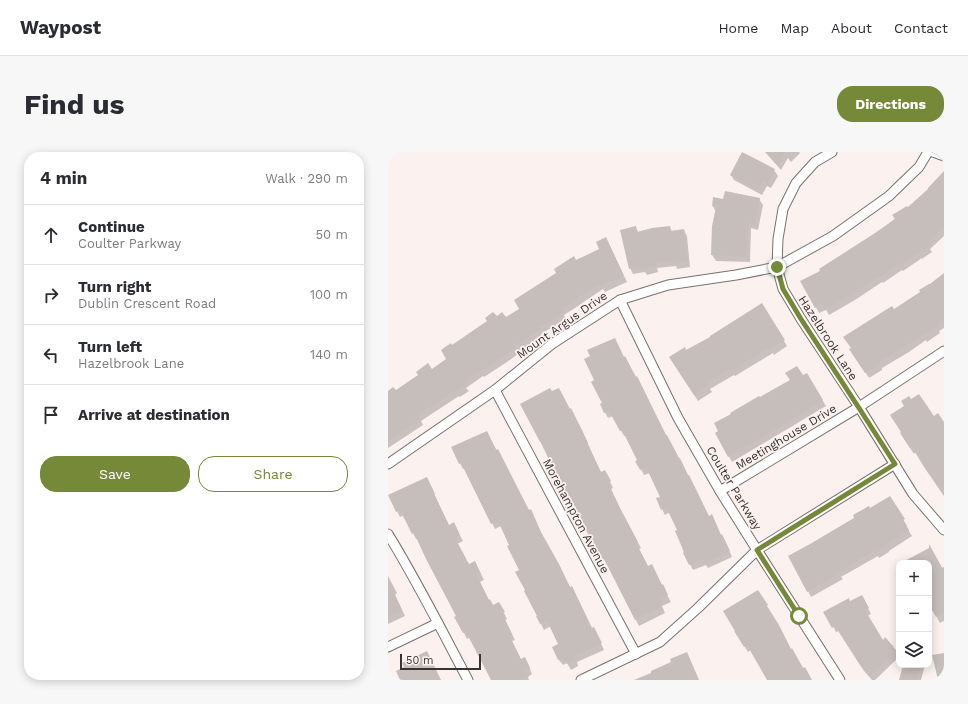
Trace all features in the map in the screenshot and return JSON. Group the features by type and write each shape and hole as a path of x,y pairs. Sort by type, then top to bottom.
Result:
{"street":[{"name":"Hazelbrook Lane","path":"832,152 815,162 796,183 783,209 778,239 777,267 783,289 913,494 944,530"},
{"name":"Mount Argus Drive","path":"388,464 494,390 552,344 620,300 668,285 736,275 777,267 833,236 889,196 918,167 928,152"},
{"path":"933,152 944,156"},
{"name":"Coulter Parkway","path":"620,300 678,418 720,491 840,680"},
{"name":"Meetinghouse Drive","path":"720,491 859,408 944,351"},
{"name":"Morehampton Avenue","path":"494,390 636,654"},
{"path":"581,680 660,642 708,599 757,550 895,464"},
{"path":"388,534 468,680"},
{"path":"388,647 438,623"}],"building":[{"path":"742,152 775,169 768,183 763,180 758,190 730,175"},
{"path":"766,152 785,152 778,165"},
{"path":"944,171 944,227 928,242 930,246 825,310 822,304 815,308 800,281 820,271 819,269 895,219 892,215 907,206 908,207 928,189"},
{"path":"725,191 760,198 755,224 748,223 747,257 711,255 712,226 716,207 712,206 713,197 723,199"},
{"path":"636,226 637,232 652,228 670,226 671,231 684,229 688,261 673,263 673,260 655,262 656,266 642,269 641,266 629,269 620,230"},
{"path":"606,237 624,276 601,286 599,284 569,304 562,309 564,312 539,328 540,330 514,346 516,348 464,381 466,385 418,415 421,419 388,441 388,391 393,387 396,390 418,375 416,372 428,363 432,369 446,359 441,350 451,343 452,345 487,321 485,318 493,312 497,316 502,312 506,317 519,309 514,300 556,273 554,269 574,256 576,260 599,249 596,242"},
{"path":"944,273 944,319 936,324 938,326 879,362 880,363 865,373 843,337 892,306 894,309 920,292 919,290 930,284"},
{"path":"762,303 785,340 731,371 730,369 707,382 709,385 694,395 669,357 685,347 686,350 710,337"},
{"path":"615,338 624,357 625,356 636,377 637,376 709,516 712,514 730,551 704,563 702,559 689,565 675,531 677,530 666,507 661,510 656,498 660,497 646,467 640,470 635,461 637,460 622,430 620,431 609,411 604,413 600,404 602,403 591,382 594,380 584,359 590,356 587,350"},
{"path":"797,366 803,375 807,373 823,400 743,448 744,449 728,457 715,433 718,431 714,423 759,396 760,397 790,380 785,373"},
{"path":"550,388 552,391 559,388 570,409 571,408 601,472 605,470 611,481 608,483 638,542 636,543 648,566 652,564 668,595 659,600 662,606 635,620 604,559 603,560 591,540 571,500 569,501 520,404"},
{"path":"919,394 934,416 938,413 944,422 944,496 912,447 910,448 900,433 901,432 890,415 904,406 901,401 909,396 911,399"},
{"path":"487,431 496,450 498,449 529,510 531,509 541,532 570,587 572,586 592,628 594,627 602,643 574,656 576,660 567,664 564,658 558,660 552,647 558,644 547,621 540,624 536,616 524,591 525,590 515,572 519,570 507,546 509,545 498,521 491,524 461,463 459,464 451,447"},
{"path":"427,477 449,525 454,522 460,535 455,538 469,564 475,561 481,574 477,576 489,600 490,599 493,605 499,602 505,612 502,613 512,634 509,635 521,659 525,657 530,668 525,670 528,676 520,680 491,680 466,632 463,633 454,617 456,616 414,533 412,534 400,510 396,512 388,495"},
{"path":"890,496 905,519 903,520 909,530 886,544 887,545 875,553 874,551 839,571 840,573 807,592 788,556 854,518 853,515 869,506 870,508"},
{"path":"929,544 944,571 944,613 936,617 932,610 932,560 907,560 929,548"},
{"path":"388,580 402,610 388,617"},
{"path":"758,590 768,605 767,606 779,625 791,649 792,648 803,668 805,667 812,680 767,680 747,645 744,647 734,631 723,611"},
{"path":"862,595 869,608 865,610 883,640 885,637 894,647 889,653 892,656 870,676 860,665 835,626 832,628 823,612 849,598 850,601"},
{"path":"427,651 441,680 400,680 396,671 404,667 402,663"},
{"path":"687,652 699,680 634,680 671,662 670,659"},
{"path":"944,653 944,680 938,680 932,655"},
{"path":"902,668 920,668 917,680 899,680"}],"route":[{"path":"777,267 783,289 895,464 757,550 799,616"}]}
